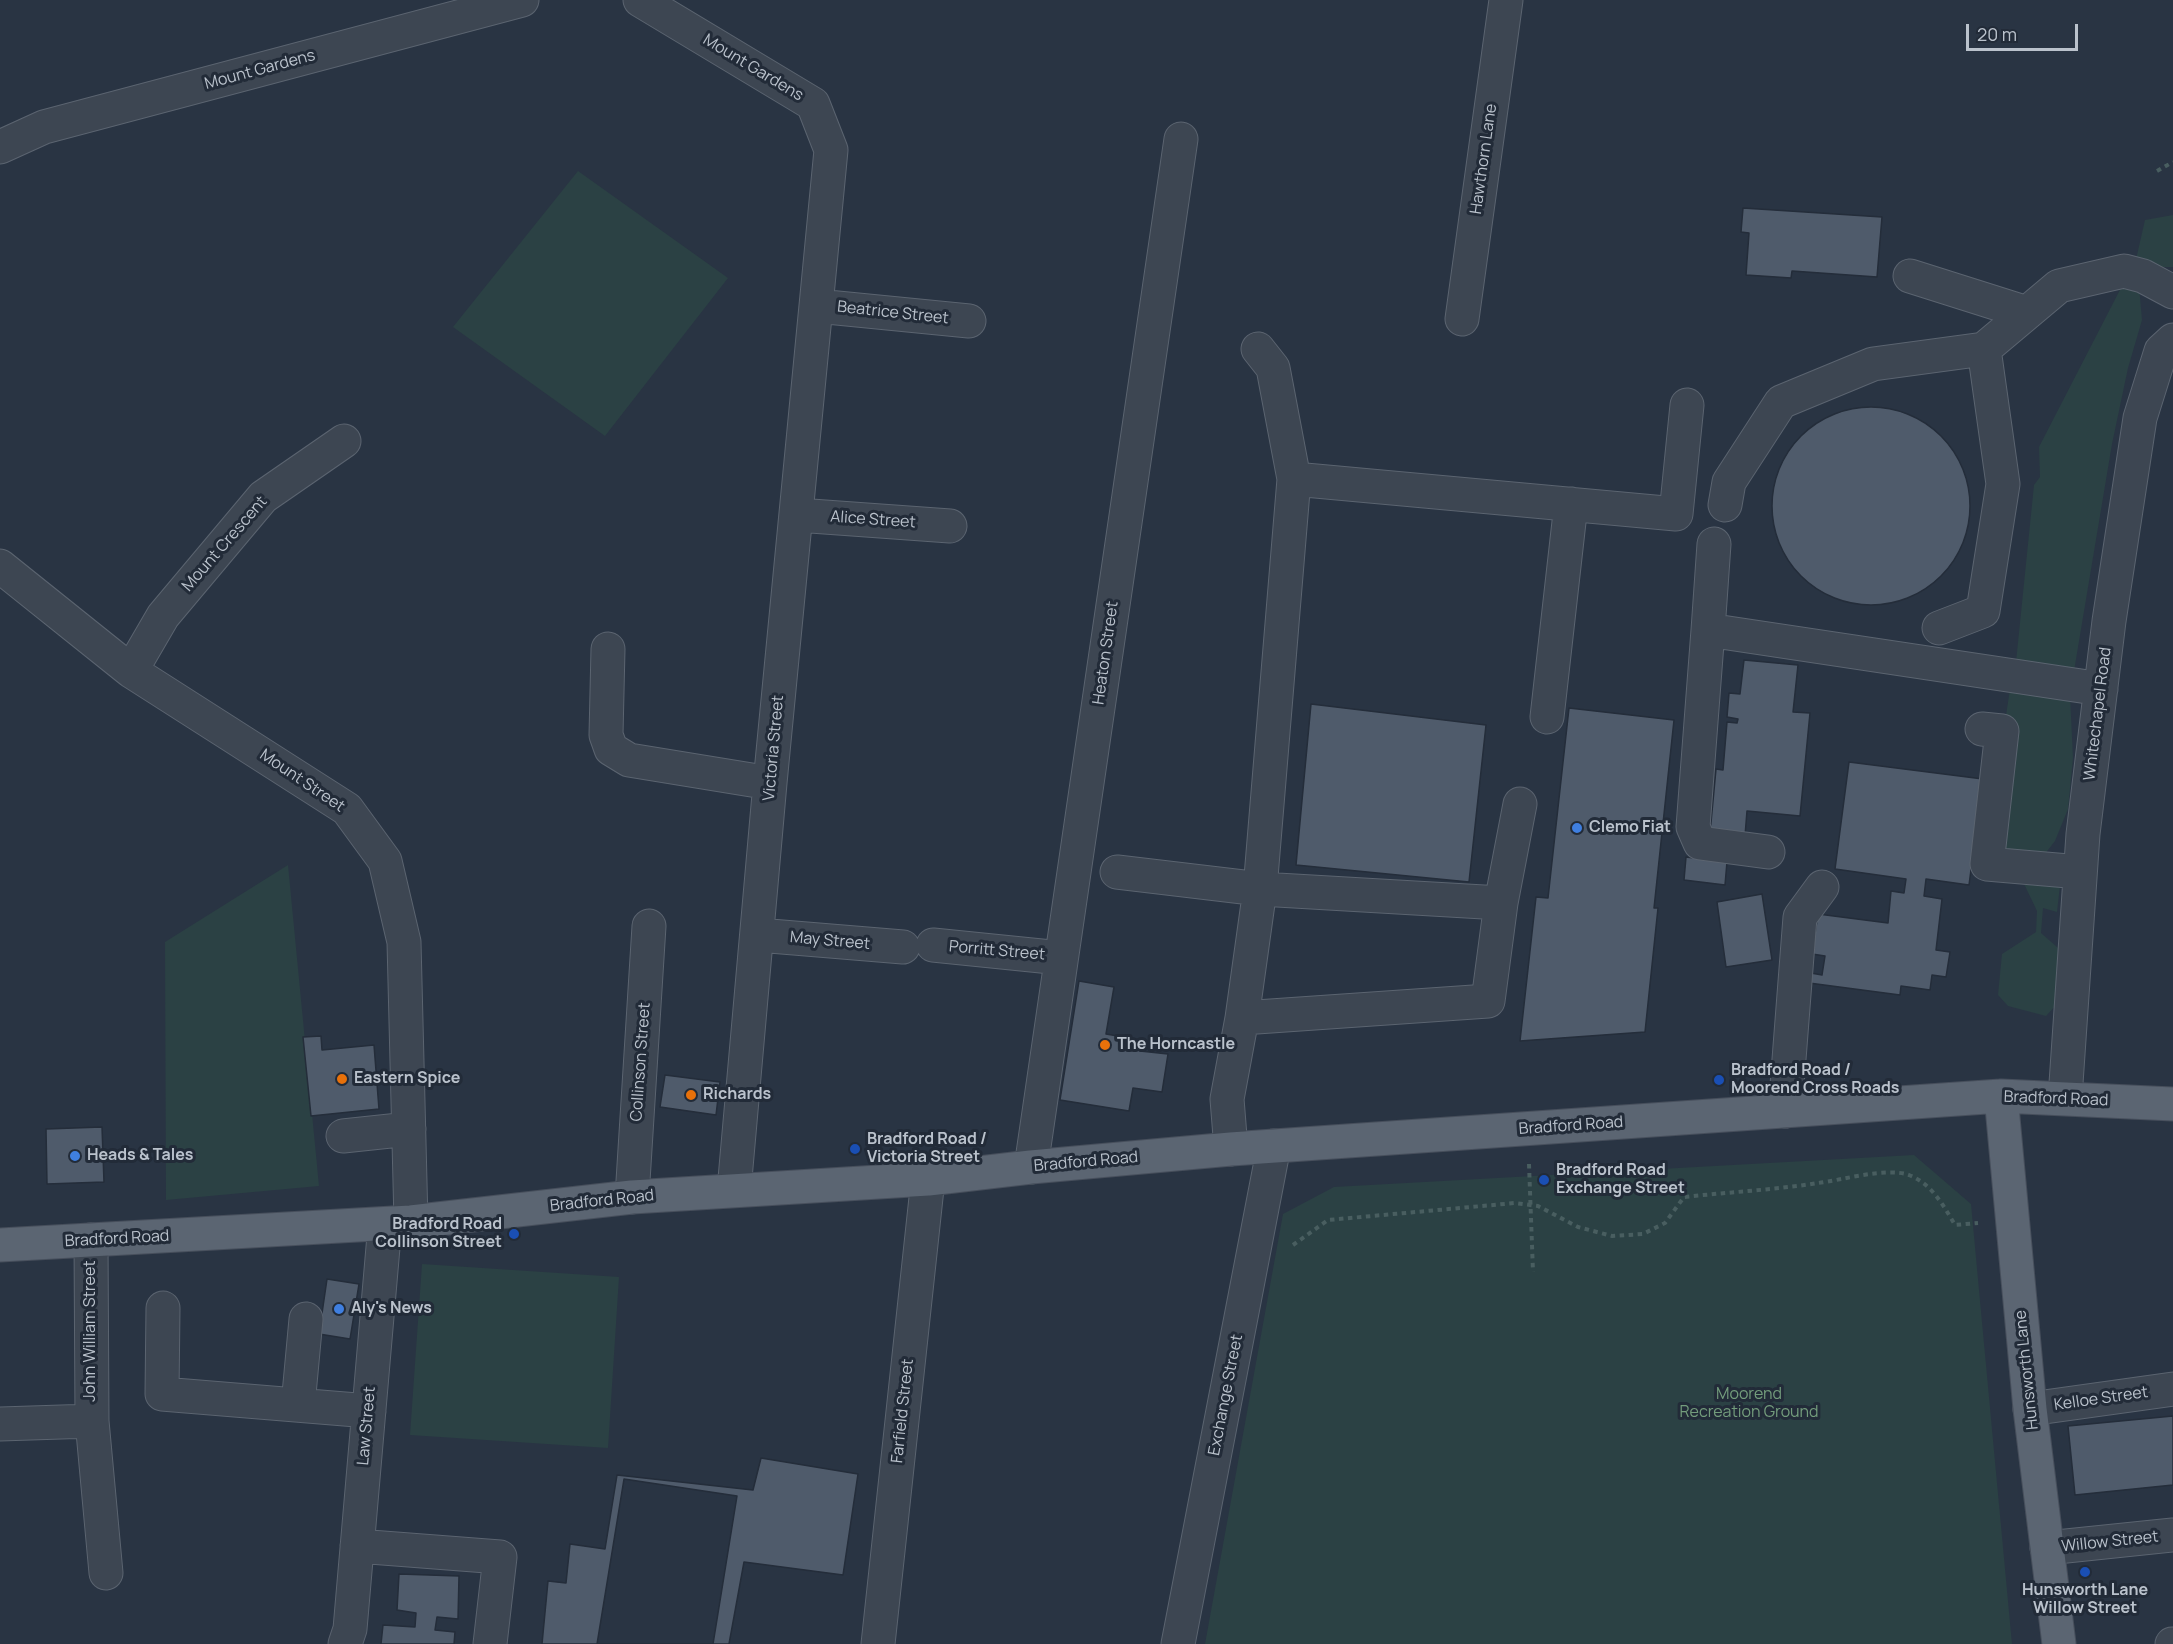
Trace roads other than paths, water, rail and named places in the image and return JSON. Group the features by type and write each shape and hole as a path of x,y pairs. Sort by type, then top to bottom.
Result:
{"main road":[{"name":"Bradford Road","path":"0,1244 398,1223 632,1197 928,1179 1231,1149 2001,1096 2173,1104"},
{"name":"Hunsworth Lane","path":"2001,1096 2030,1409 2059,1644"}],"street":[{"name":"Mount Gardens","path":"0,147 44,127 522,0"},
{"name":"Mount Gardens","path":"640,0 813,104 831,150 817,306"},
{"name":"Hawthorn Lane","path":"1462,319 1506,0"},
{"name":"Heaton Street","path":"1031,1167 1181,139"},
{"path":"1725,505 1729,482 1781,402 1873,364 1984,349 2059,286 2124,271 2143,276 2173,292"},
{"path":"1910,276 2027,313"},
{"name":"Beatrice Street","path":"817,306 969,321"},
{"name":"Victoria Street","path":"734,1190 770,783 817,306"},
{"name":"Whitechapel Road","path":"2065,1098 2083,834 2109,621 2140,418 2162,351 2173,340"},
{"path":"1231,1149 1227,1099 1242,1018 1260,889 1294,479 1273,368 1258,349"},
{"path":"1939,628 1983,611 2003,484 1984,349"},
{"path":"1294,479 1676,514 1687,405"},
{"name":"Mount Crescent","path":"131,671 163,616 263,497 344,441"},
{"path":"1547,717 1571,504"},
{"name":"Alice Street","path":"797,515 950,526"},
{"path":"1714,544 1693,827 1700,843 1768,852"},
{"name":"Mount Street","path":"0,566 131,671 347,809 385,861 404,942 409,1129 398,1223"},
{"path":"1708,630 2101,689"},
{"path":"608,649 606,735 611,749 629,759 770,783"},
{"path":"1982,729 2002,731 1988,864 2080,872"},
{"path":"1242,1018 1488,1001 1501,903 1520,804"},
{"path":"1117,872 1260,889 1501,903"},
{"path":"1785,1111 1800,916 1822,887"},
{"name":"Collinson Street","path":"632,1197 649,926"},
{"name":"May Street","path":"758,935 918,946"},
{"name":"Porritt Street","path":"918,946 1061,958"},
{"path":"344,1136 409,1129"},
{"name":"Exchange Street","path":"1178,1644 1274,1146"},
{"name":"Farfield Street","path":"878,1644 928,1179"},
{"name":"Law Street","path":"349,1639 369,1411 398,1223"},
{"name":"John William Street","path":"91,1240 92,1421 106,1573"},
{"path":"163,1308 162,1394 369,1411"},
{"path":"298,1405 306,1319"},
{"name":"Kelloe Street","path":"2030,1409 2173,1389"},
{"path":"0,1424 92,1421"},
{"name":"Willow Street","path":"2047,1548 2173,1535"},
{"path":"357,1546 500,1557 490,1644"}],"place":[{"name":"Clemo Fiat","path":"1577,828"},
{"name":"The Horncastle","path":"1105,1045"},
{"name":"Eastern Spice","path":"342,1079"},
{"name":"Bradford Road / Moorend Cross Roads","path":"1719,1080"},
{"name":"Richards","path":"691,1095"},
{"name":"Bradford Road / Victoria Street","path":"855,1149"},
{"name":"Heads & Tales","path":"75,1156"},
{"name":"Bradford Road Exchange Street","path":"1544,1180"},
{"name":"Bradford Road Collinson Street","path":"514,1234"},
{"name":"Aly's News","path":"339,1309"},
{"name":"Hunsworth Lane Willow Street","path":"2085,1572"}],"park label":[{"name":"Moorend Recreation Ground","path":"1749,1404"}]}
